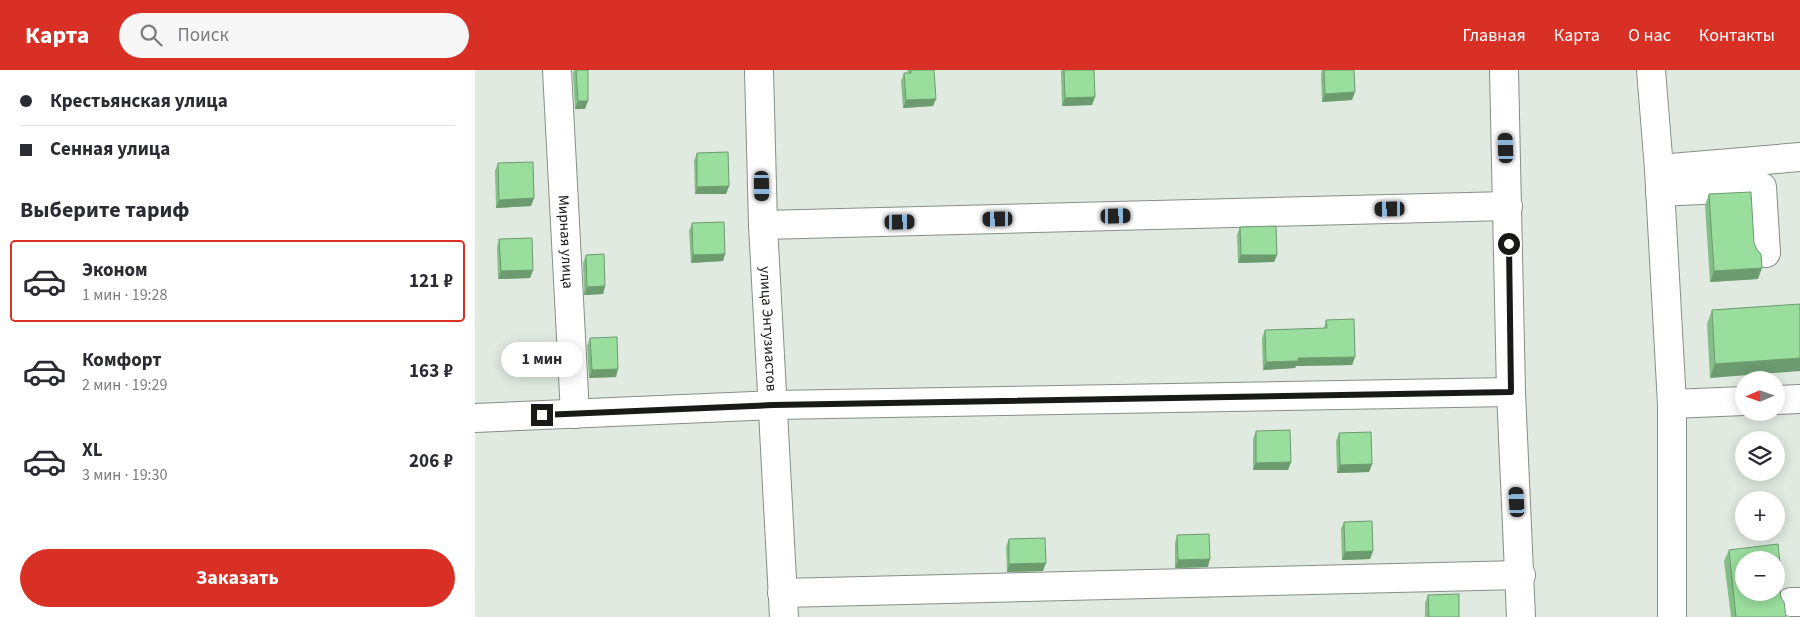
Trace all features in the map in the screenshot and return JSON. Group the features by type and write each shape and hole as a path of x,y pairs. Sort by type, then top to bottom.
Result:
{"street":[{"name":"Мирная улица","path":"557,70 575,414"},
{"name":"улица Энтузиастов","path":"759,70 763,225 783,605"},
{"path":"1504,70 1511,392 1521,575 1521,617"},
{"path":"1651,70 1660,180 1672,404 1672,617"},
{"path":"1660,180 1800,158"},
{"path":"1660,180 1763,186 1766,253"},
{"path":"763,225 1508,206"},
{"path":"475,418 773,405 1511,392"},
{"path":"1785,400 1800,399"},
{"path":"1672,404 1735,401"},
{"path":"783,605 1521,575"}],"building":[{"path":"576,70 588,70 588,101 578,101"},
{"path":"911,70 934,70 936,99 906,100 904,73 911,73"},
{"path":"1064,70 1094,70 1095,97 1065,98"},
{"path":"1324,70 1354,70 1355,92 1325,94"},
{"path":"728,152 729,186 697,187 697,153"},
{"path":"533,162 534,198 499,200 498,163"},
{"path":"1751,192 1754,243 1761,254 1762,268 1714,271 1709,194"},
{"path":"724,222 725,254 693,255 692,223"},
{"path":"1276,226 1277,255 1241,255 1240,227"},
{"path":"532,238 533,270 501,271 499,239"},
{"path":"604,254 605,286 587,287 586,255"},
{"path":"1800,304 1800,358 1715,364 1712,310"},
{"path":"1354,319 1355,357 1298,358 1298,361 1266,362 1265,330 1327,328 1326,320"},
{"path":"617,337 618,369 592,370 590,338"},
{"path":"1290,430 1291,462 1256,463 1256,431"},
{"path":"1371,432 1372,464 1340,465 1339,433"},
{"path":"1372,521 1373,551 1345,552 1344,522"},
{"path":"1209,534 1210,559 1178,560 1177,535"},
{"path":"1045,538 1046,563 1009,564 1009,539"},
{"path":"1778,544 1779,551 1735,551 1735,601 1783,601 1786,617 1736,617 1729,550"},
{"path":"1459,594 1459,617 1429,617 1428,595"}],"route":[{"path":"542,415 773,405 1511,392 1509,244"}]}
